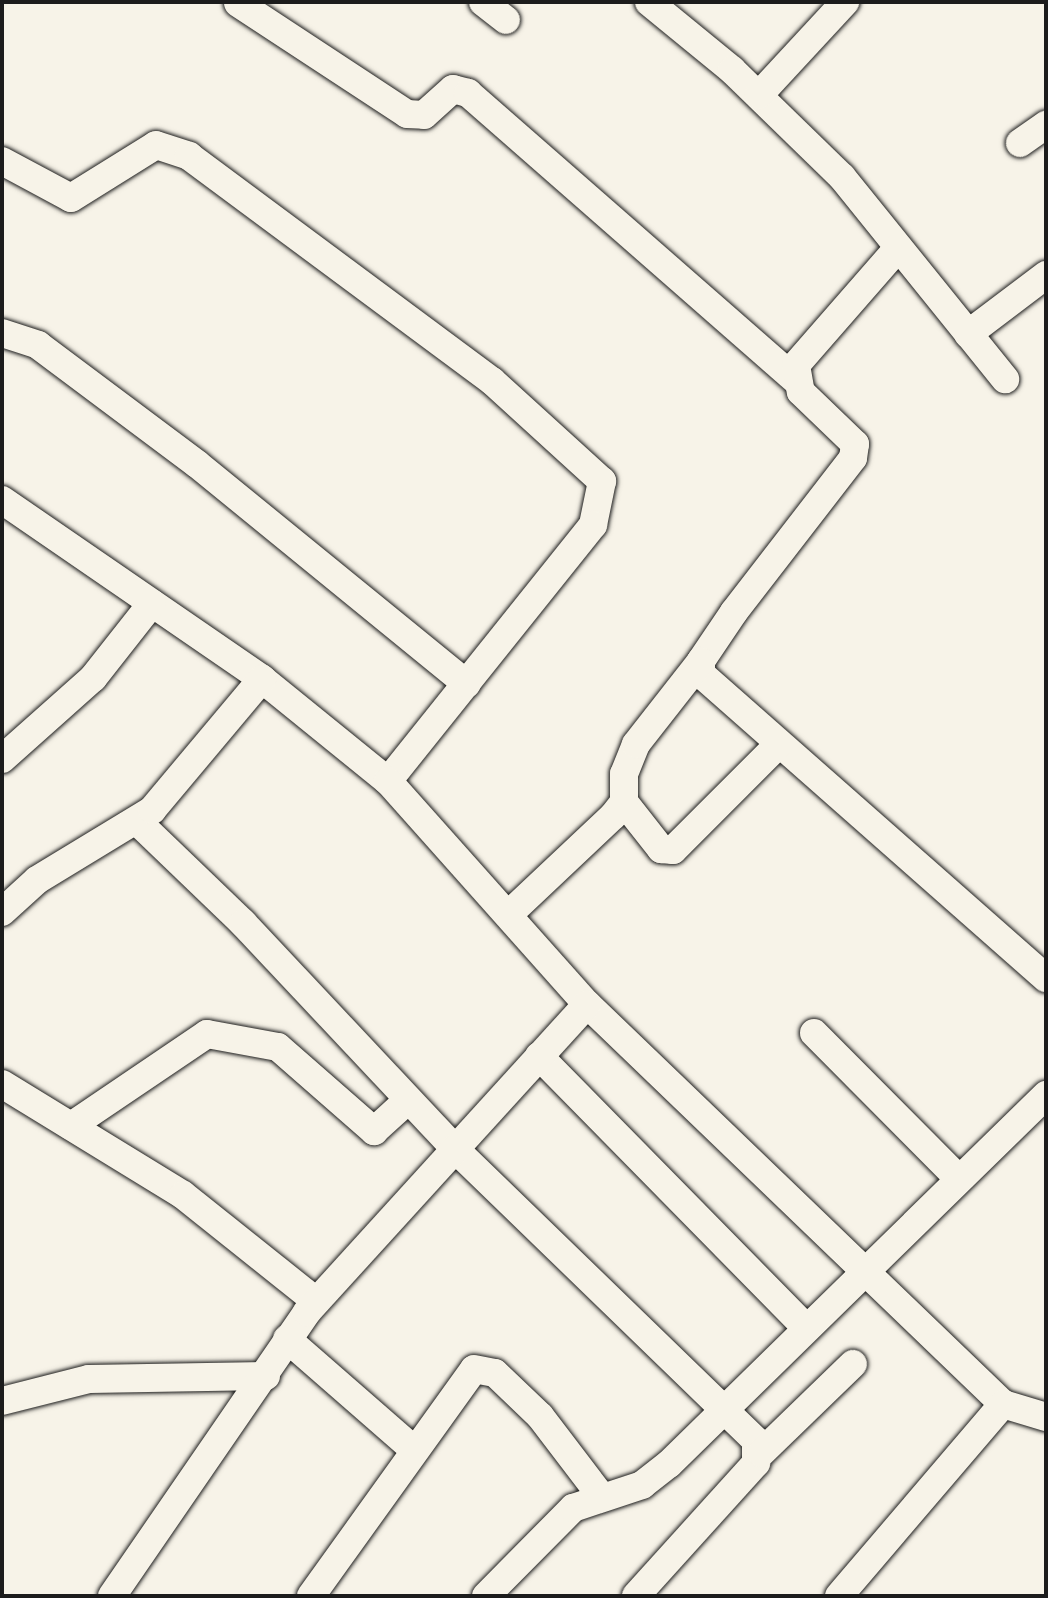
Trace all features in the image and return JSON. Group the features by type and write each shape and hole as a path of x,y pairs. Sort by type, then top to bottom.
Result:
{"street":[{"path":"483,2 506,20"},
{"path":"649,2 759,95 842,177 1005,379"},
{"path":"759,95 845,2"},
{"path":"238,3 407,114 424,115 453,89 468,93 795,379 855,444 853,458 627,759 624,802 509,914"},
{"path":"1020,143 1046,125"},
{"path":"2,161 71,198 156,145 189,156 492,381 591,468 604,493 593,525 388,781"},
{"path":"795,379 803,353 898,248"},
{"path":"968,334 1046,275"},
{"path":"2,333 38,345 197,464 467,684"},
{"path":"2,500 262,679 388,781 587,1004 862,1274 1003,1404 1046,1417"},
{"path":"2,759 93,678 152,603"},
{"path":"701,661 709,685 1046,978"},
{"path":"2,912 37,880 138,822 262,679"},
{"path":"624,802 661,849 673,850 779,744"},
{"path":"138,822 243,923 407,1101 761,1453"},
{"path":"112,1596 316,1301 587,1004"},
{"path":"814,1033 959,1179"},
{"path":"71,1126 207,1034 278,1047 374,1131 407,1101"},
{"path":"539,1056 806,1328"},
{"path":"2,1084 183,1195 316,1301"},
{"path":"486,1596 573,1508 601,1496 642,1485 1046,1095"},
{"path":"287,1339 413,1449"},
{"path":"636,1596 761,1453 853,1364"},
{"path":"311,1596 467,1376 484,1368 568,1445 601,1496"},
{"path":"2,1401 89,1379 266,1376"},
{"path":"839,1596 1003,1404"}]}
